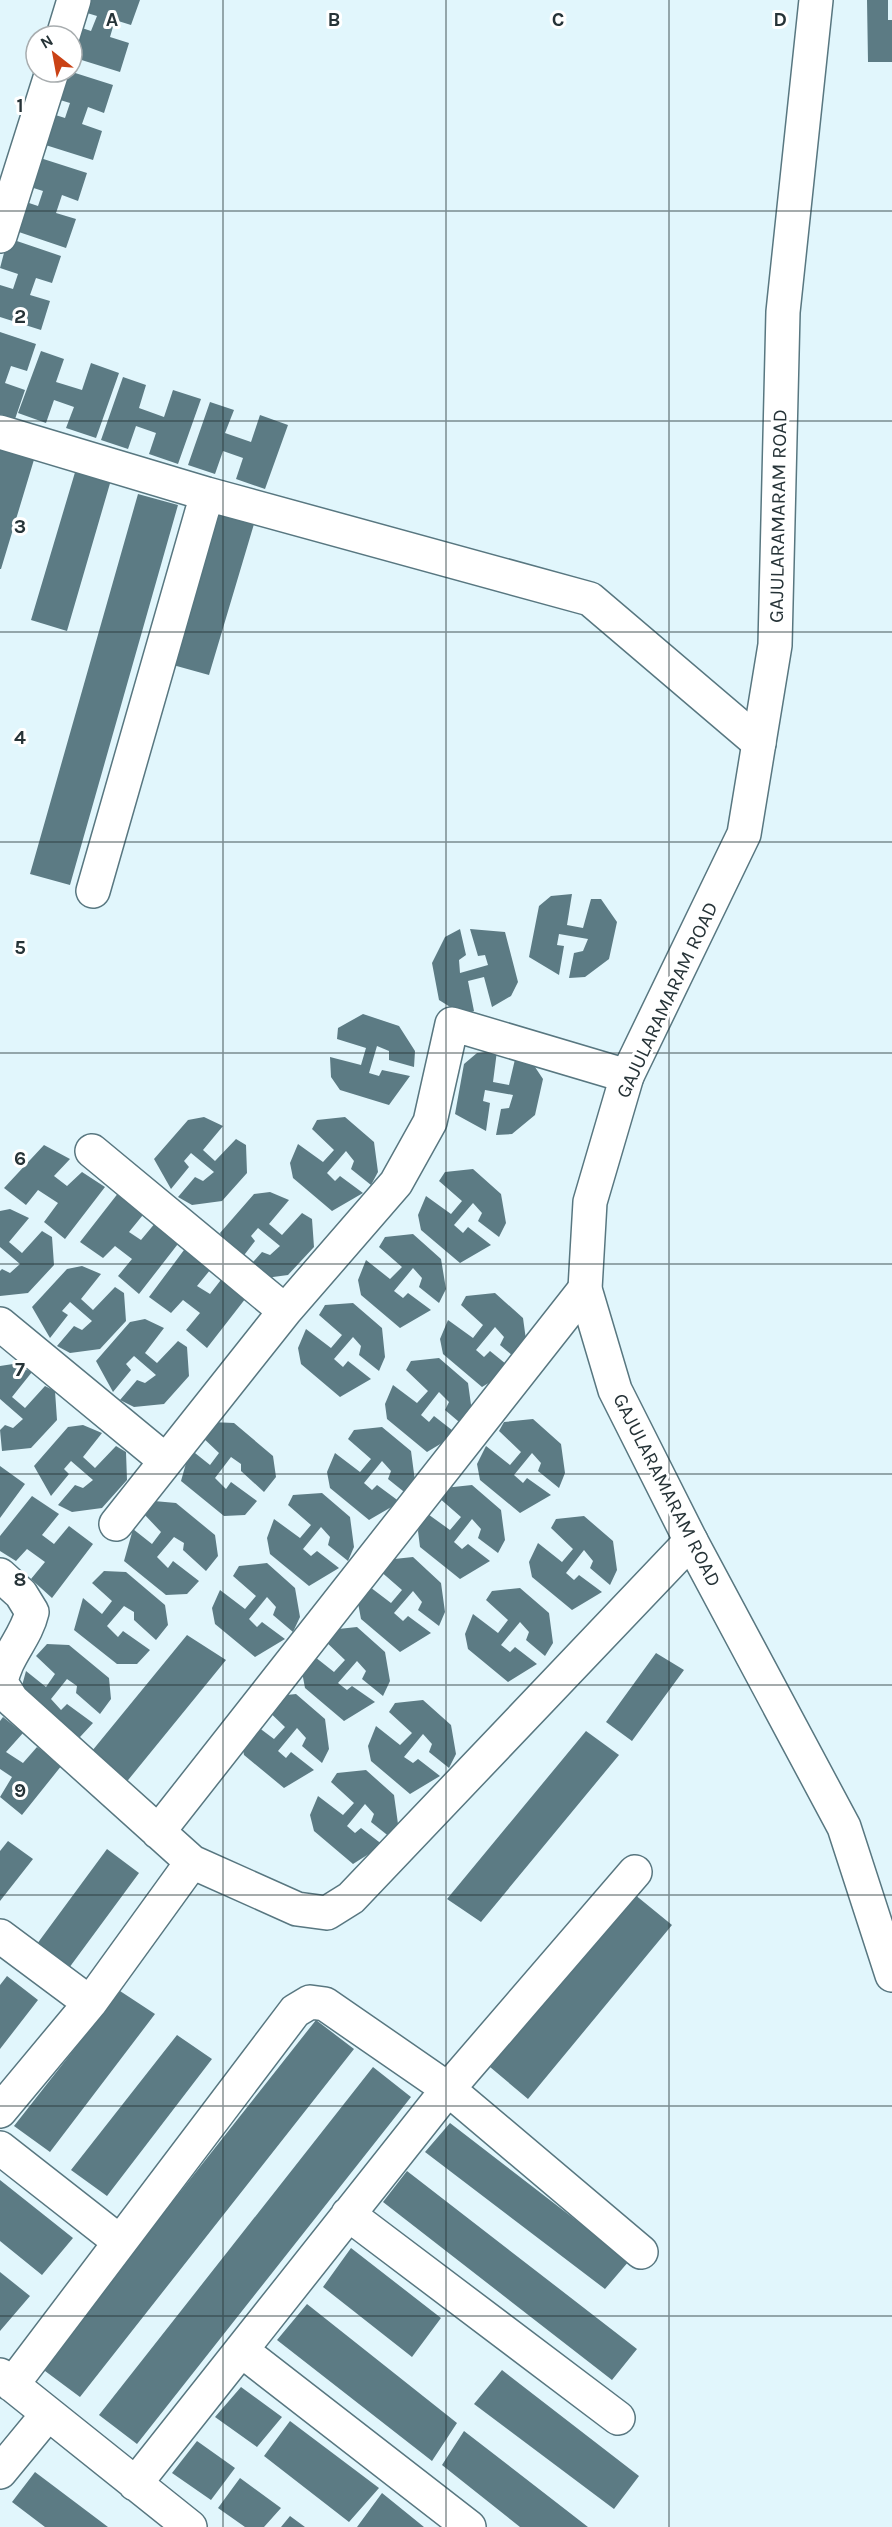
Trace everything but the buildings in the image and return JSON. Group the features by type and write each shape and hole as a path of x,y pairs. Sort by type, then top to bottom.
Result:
{"street":[{"path":"67,24 74,0"},
{"name":"GAJULARAMARAM ROAD","path":"816,0 783,312 778,599 775,645 744,834 627,1076 590,1202 585,1289 615,1390 691,1541 844,1827 892,1975"},
{"path":"0,236 48,84"},
{"path":"0,432 207,494 590,599 759,743"},
{"path":"93,891 207,494"},
{"path":"116,1524 285,1311 396,1183 430,1122 452,1024 627,1076"},
{"path":"92,1151 285,1311"},
{"path":"158,1832 585,1289"},
{"path":"0,1324 166,1461"},
{"path":"0,1575 21,1594 32,1612 28,1628 3,1668 1,1683 12,1700 192,1863 297,1909 327,1913 351,1898 691,1541"},
{"path":"0,2111 90,2003 192,1863"},
{"path":"135,2484 448,2089 635,1872"},
{"path":"0,1936 90,2003"},
{"path":"190,2527 6,2380 120,2242 295,2011 310,2002 325,2004 448,2089 641,2252"},
{"path":"0,2148 120,2242"},
{"path":"348,2214 618,2418"},
{"path":"241,2350 469,2527"},
{"path":"0,2472 47,2415"}]}
